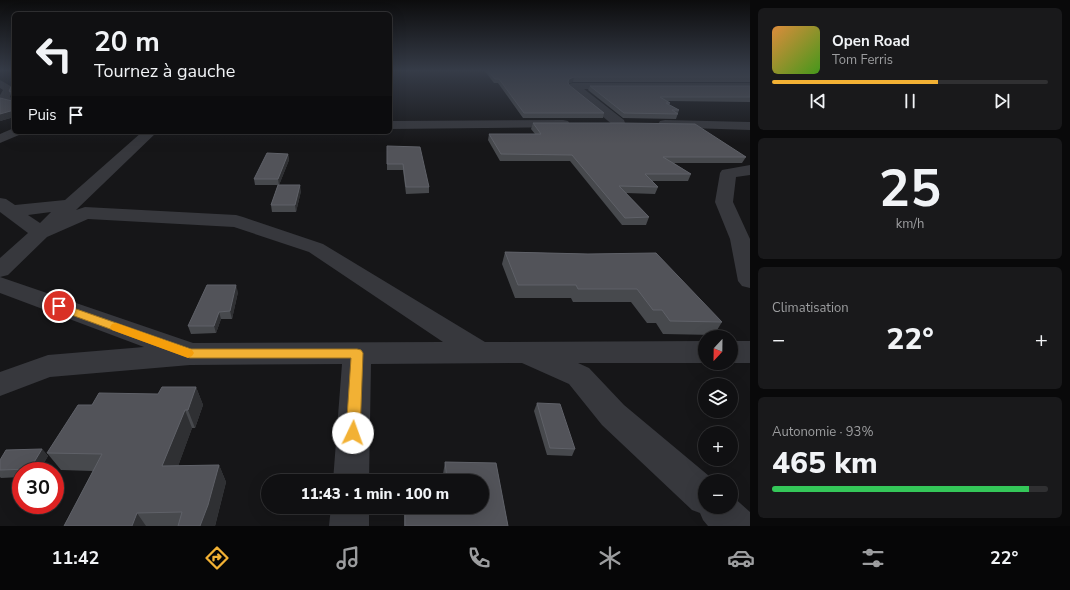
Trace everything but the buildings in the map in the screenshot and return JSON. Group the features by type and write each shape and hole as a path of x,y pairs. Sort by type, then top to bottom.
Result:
{"street":[{"path":"6,95 3,99 12,102"},
{"path":"584,95 619,123"},
{"path":"595,123 634,123"},
{"path":"392,125 572,124"},
{"path":"650,124 750,126"},
{"path":"0,139 12,133"},
{"path":"0,270 41,233 78,209 89,188 148,134"},
{"path":"750,170 728,172 724,202 740,239 750,281"},
{"path":"5,207 78,209 236,221 316,248 480,353"},
{"path":"5,207 41,233"},
{"path":"0,285 190,354"},
{"path":"0,384 48,366 190,354 698,352"},
{"path":"738,352 750,352"},
{"path":"351,474 357,353"},
{"path":"523,353 578,376 613,415 698,491"},
{"path":"349,526 350,514"},
{"path":"723,514 736,526"}],"slow traffic":[{"path":"116,327 188,353"}],"route":[{"path":"59,306 190,354 357,353 353,433"}]}
